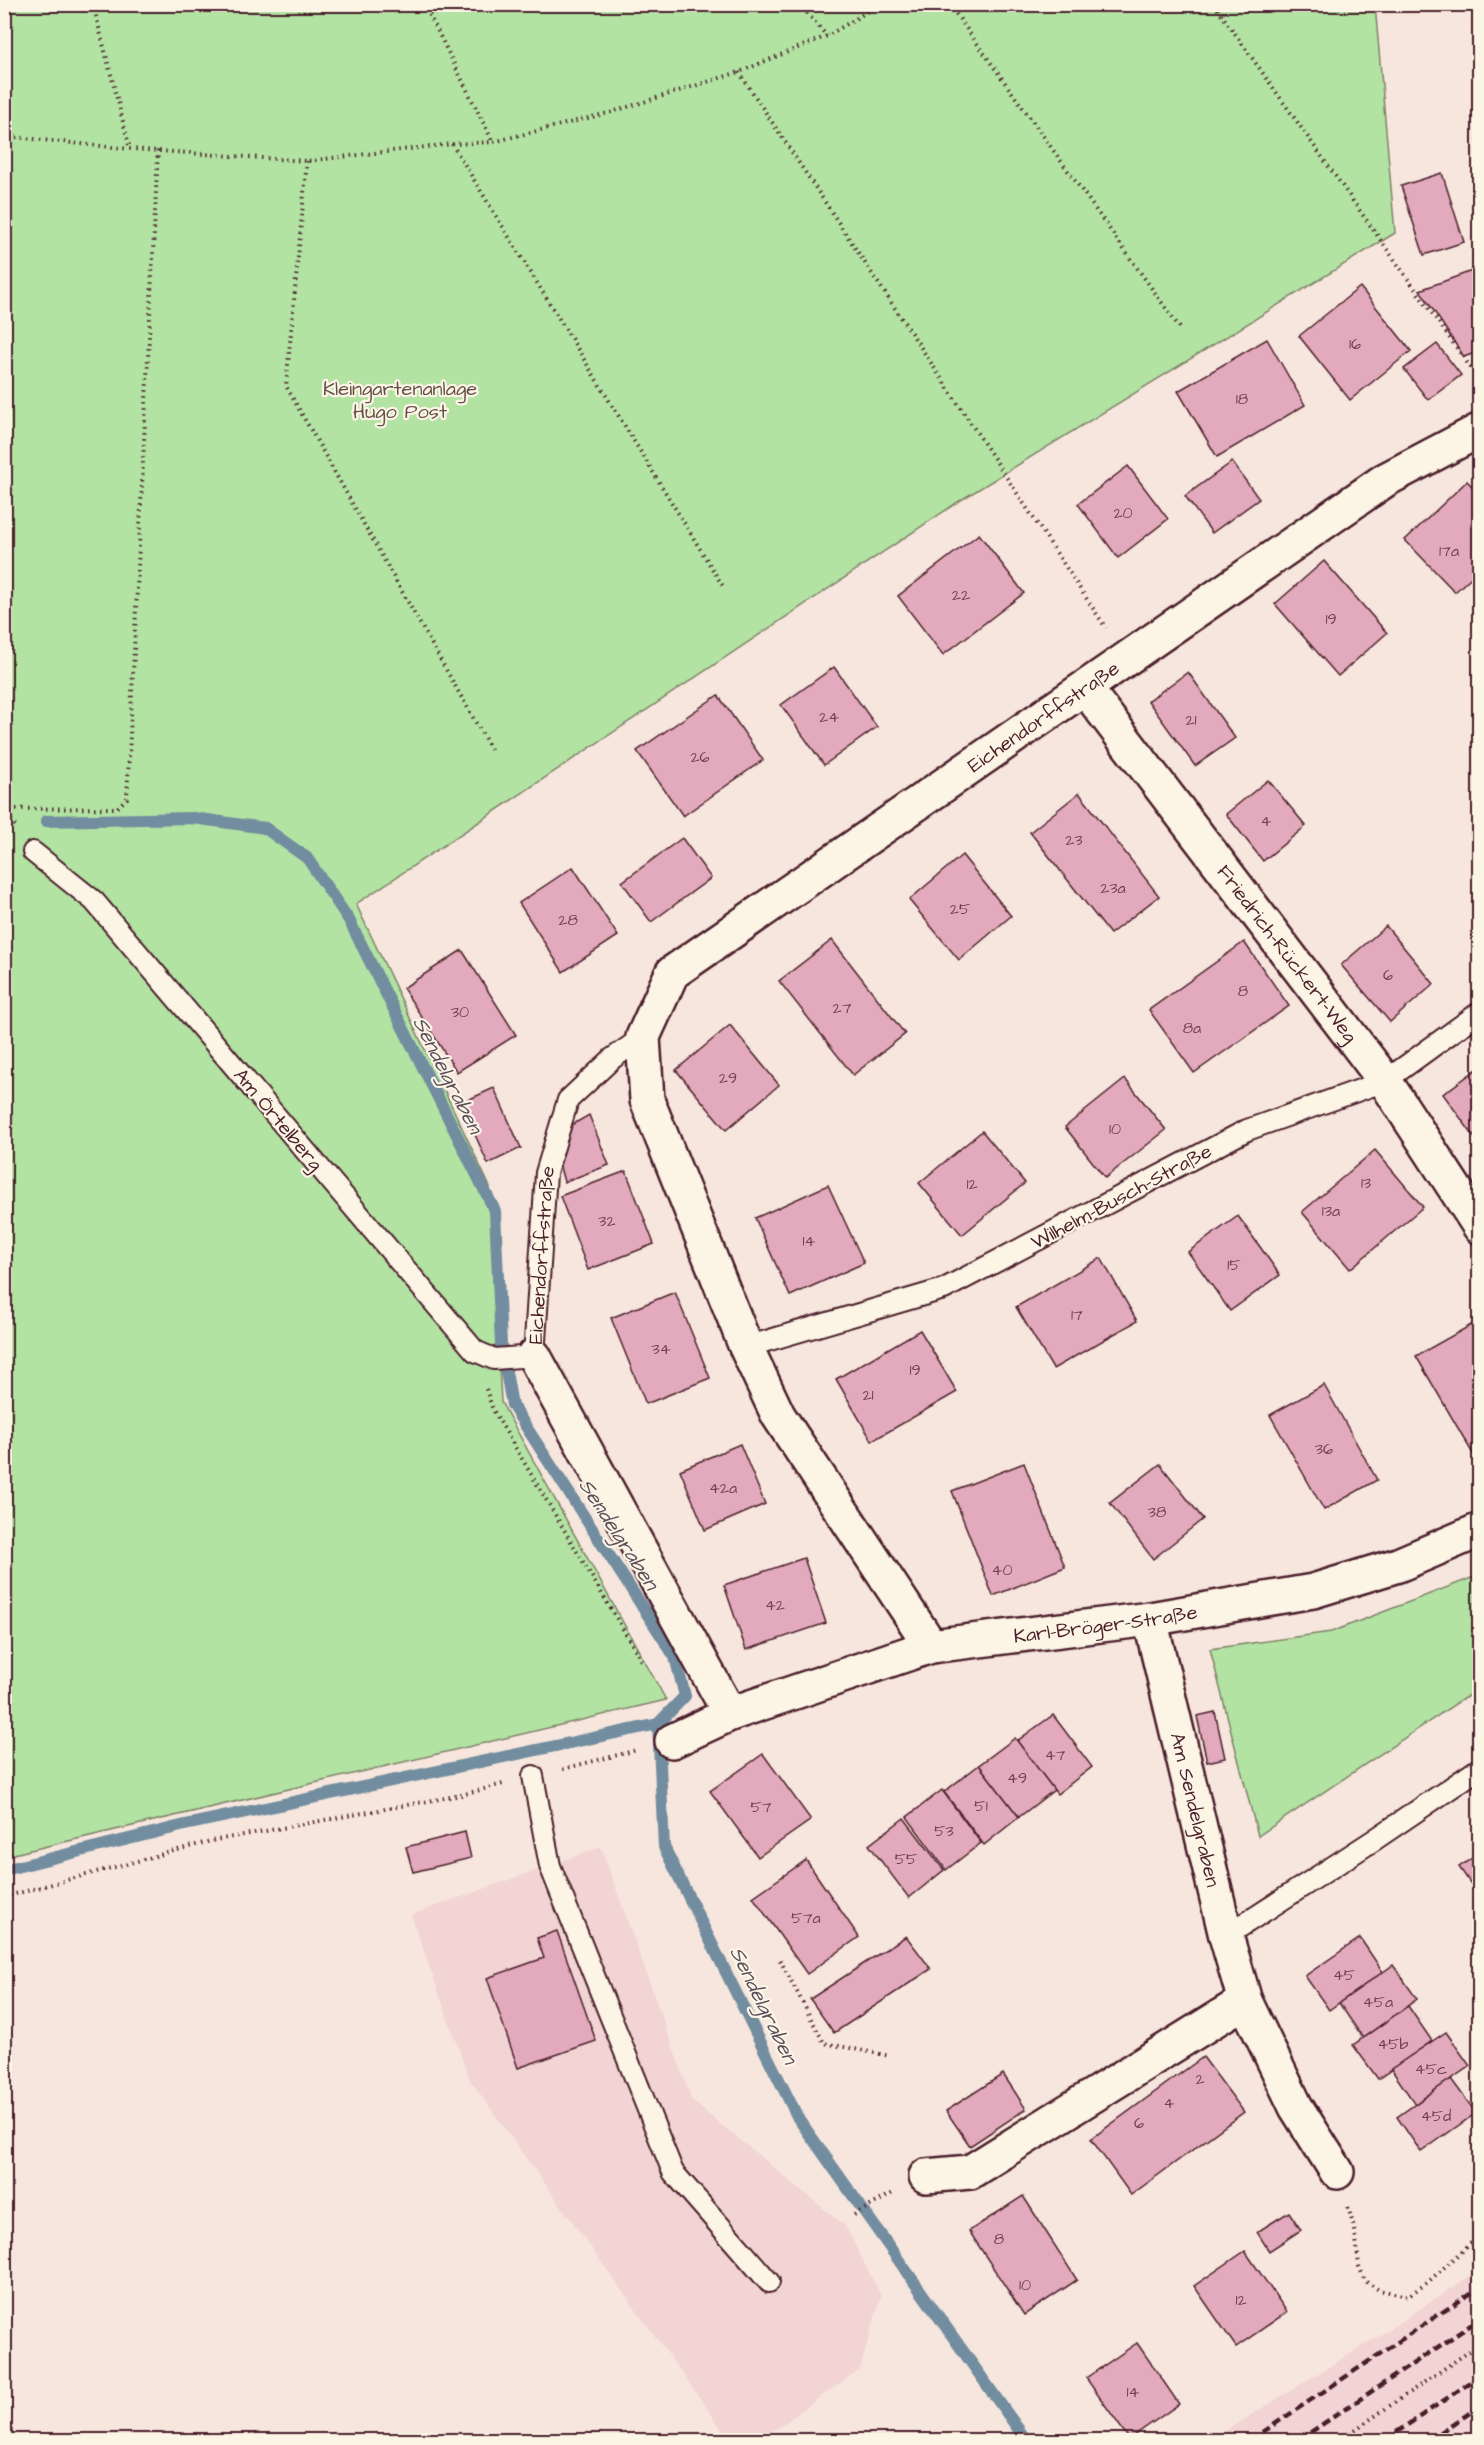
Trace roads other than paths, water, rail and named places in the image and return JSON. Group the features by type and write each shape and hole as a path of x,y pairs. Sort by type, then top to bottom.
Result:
{"street":[{"name":"Eichendorffstraße","path":"931,1646 778,1415 746,1347 647,1100 643,1037 672,973 1385,480 1479,430"},
{"name":"Friedrich-Rückert-Weg","path":"1085,688 1385,1081 1479,1227"},
{"name":"Eichendorffstraße","path":"524,1357 730,1714"},
{"name":"Karl-Bröger-Straße","path":"658,1745 730,1714 931,1646 1150,1620 1313,1591 1398,1565 1479,1530"},
{"name":"Am Sendelgraben","path":"1150,1620 1226,1936 1245,2001 1296,2107 1337,2172"},
{"path":"926,2176 970,2172 1245,2001"}],"lane":[{"name":"Am Örtelberg","path":"33,852 94,901 475,1351 494,1359 524,1357"},
{"name":"Wilhelm-Busch-Straße","path":"746,1347 944,1289 1247,1130 1385,1081 1479,1012"},
{"name":"Eichendorffstraße","path":"524,1357 546,1173 568,1100 613,1058 643,1037"},
{"path":"1226,1936 1374,1840 1479,1768"},
{"path":"533,1776 550,1866 673,2172 769,2282"}],"waterway":[{"name":"Sendelgraben","path":"46,821 193,818 265,828 307,858 349,920 495,1211 501,1344 512,1405 675,1657 685,1696 658,1724 664,1847 798,2118 1026,2440"},
{"path":"4,1870 185,1825 658,1724"}],"railway":[{"path":"1251,2440 1480,2287"},
{"path":"1299,2440 1480,2319"},
{"path":"1385,2440 1480,2376"},
{"path":"1429,2440 1480,2406"}],"park label":[{"name":"Kleingartenanlage Hugo Post","path":"400,400"}]}
